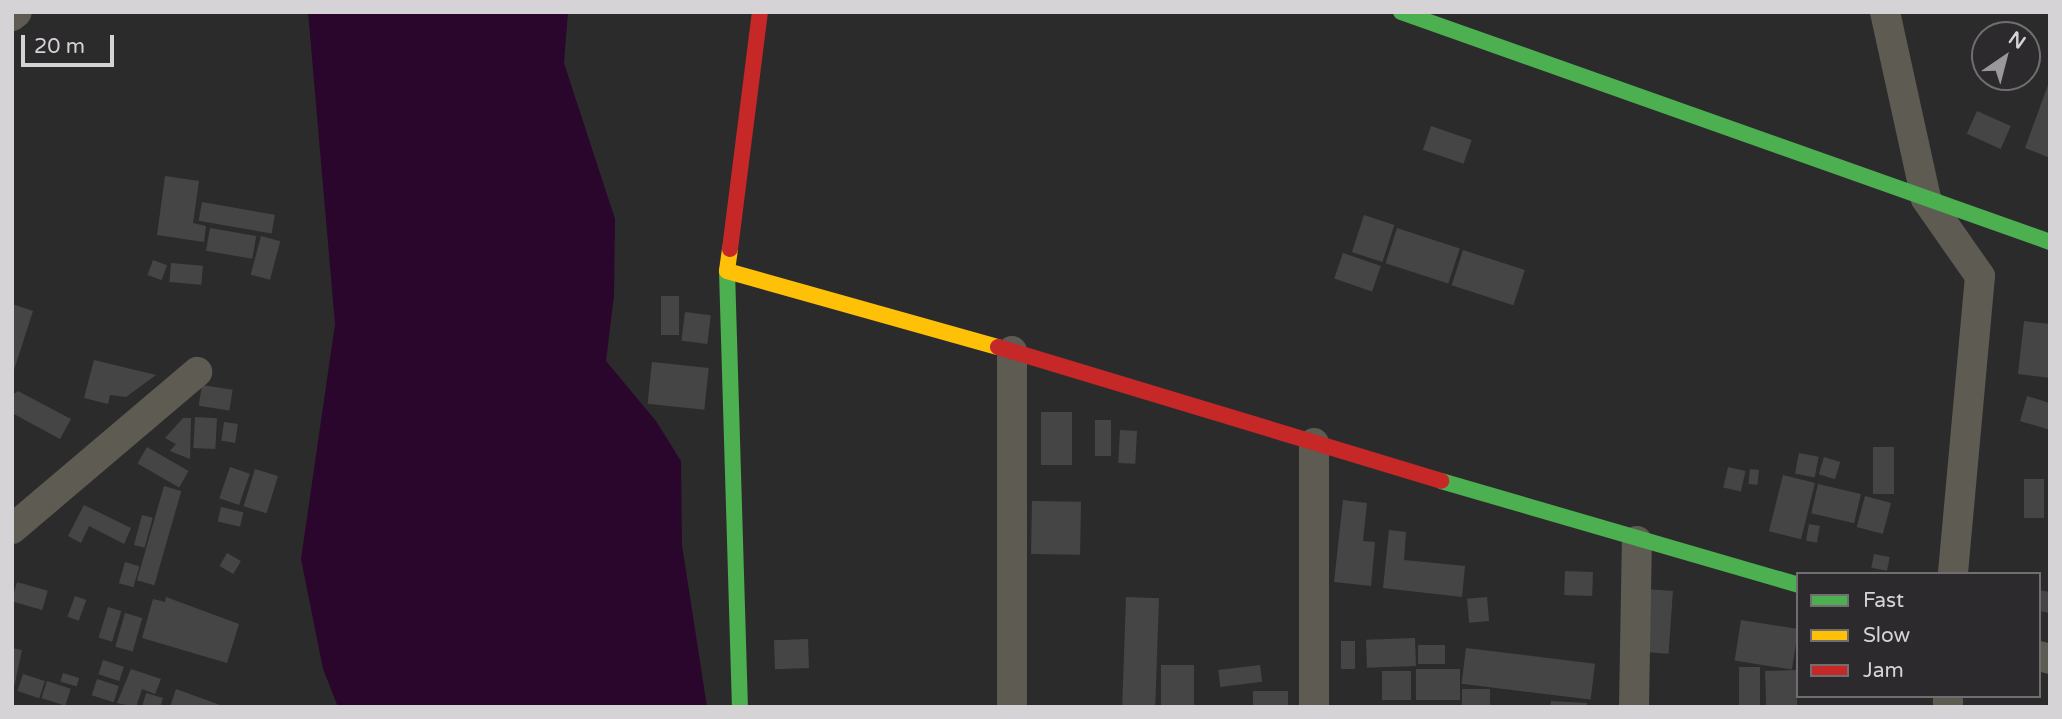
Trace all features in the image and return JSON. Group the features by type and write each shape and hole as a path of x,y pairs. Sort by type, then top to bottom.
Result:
{"street":[{"path":"12,16 17,12"},
{"path":"740,707 727,271 761,12"},
{"path":"1401,12 2050,242"},
{"path":"1885,12 1926,199 1980,276 1953,572"},
{"path":"727,271 1012,351 1637,541 1796,584"},
{"path":"1012,351 1012,707"},
{"path":"12,529 197,372"},
{"path":"1314,443 1314,707"},
{"path":"1634,707 1637,541"}],"shaded area":[{"path":"308,12 568,12 564,63 615,219 614,296 606,361 656,421 681,461 682,545 707,707 338,707 323,669 301,559 335,324"}],"building":[{"path":"2048,85 2050,86 2050,158 2025,148"},
{"path":"1977,111 2011,126 2001,149 1967,134"},
{"path":"1431,126 1472,140 1464,164 1423,150"},
{"path":"165,176 199,181 193,223 206,226 204,242 157,235"},
{"path":"202,202 275,215 272,234 199,221"},
{"path":"1364,215 1394,225 1382,262 1352,252"},
{"path":"210,228 256,236 252,259 206,251"},
{"path":"1397,228 1460,248 1448,284 1386,263"},
{"path":"261,236 280,241 270,280 251,275"},
{"path":"1463,250 1525,270 1513,305 1452,285"},
{"path":"1343,253 1381,266 1372,292 1334,279"},
{"path":"153,260 167,265 162,280 148,275"},
{"path":"171,263 203,266 201,285 169,282"},
{"path":"661,296 679,296 679,335 661,335"},
{"path":"12,304 33,311 13,373 12,373"},
{"path":"685,312 711,315 707,344 681,341"},
{"path":"2024,321 2050,324 2050,378 2018,374"},
{"path":"94,360 156,375 126,397 110,395 108,404 84,398"},
{"path":"652,362 709,368 704,410 648,404"},
{"path":"202,385 233,390 229,411 199,406"},
{"path":"18,391 71,419 60,439 12,413 12,395"},
{"path":"2027,396 2050,403 2050,430 2020,421"},
{"path":"1041,412 1072,412 1072,465 1041,465"},
{"path":"195,417 217,418 215,449 193,448"},
{"path":"183,418 191,418 190,459 170,451 176,444 165,438"},
{"path":"1095,420 1111,420 1111,456 1095,456"},
{"path":"224,422 238,424 235,443 221,441"},
{"path":"1120,430 1137,431 1135,464 1118,463"},
{"path":"147,447 189,471 179,487 138,463"},
{"path":"1873,447 1894,447 1894,494 1873,494"},
{"path":"1799,453 1819,457 1815,477 1795,474"},
{"path":"1824,457 1840,462 1835,479 1819,474"},
{"path":"230,467 250,474 239,505 219,498"},
{"path":"1728,467 1746,471 1741,492 1723,487"},
{"path":"255,469 278,476 267,513 244,506"},
{"path":"1750,469 1759,470 1757,485 1748,484"},
{"path":"1783,475 1815,483 1801,539 1769,531"},
{"path":"2024,479 2044,479 2044,518 2024,518"},
{"path":"1818,484 1861,494 1854,523 1811,513"},
{"path":"164,486 181,491 154,585 137,580"},
{"path":"1865,496 1891,503 1883,534 1857,527"},
{"path":"1343,500 1367,503 1363,541 1375,542 1371,586 1334,582"},
{"path":"1032,501 1081,502 1080,555 1031,554"},
{"path":"84,505 131,528 124,544 89,526 81,543 68,536"},
{"path":"221,507 243,512 240,527 218,522"},
{"path":"142,515 153,518 145,548 134,545"},
{"path":"1809,524 1820,526 1817,543 1806,541"},
{"path":"1389,530 1406,532 1404,560 1465,566 1462,597 1383,588"},
{"path":"227,553 241,561 233,574 220,566"},
{"path":"1874,554 1890,557 1887,571 1871,568"},
{"path":"125,562 139,566 133,587 119,583"},
{"path":"1565,571 1593,572 1592,596 1564,595"},
{"path":"17,582 48,591 42,610 12,601"},
{"path":"1645,589 1673,591 1669,654 1641,652"},
{"path":"2041,590 2050,592 2050,613 2041,611"},
{"path":"75,596 86,600 79,621 67,617"},
{"path":"166,597 239,624 227,663 142,638 153,599 165,602"},
{"path":"1126,597 1159,598 1155,707 1122,707"},
{"path":"1487,597 1489,621 1469,623 1467,599"},
{"path":"108,607 121,611 112,642 99,638"},
{"path":"125,613 142,618 133,652 115,647"},
{"path":"1741,620 1796,629 1792,670 1735,660"},
{"path":"1415,638 1416,666 1367,668 1366,640"},
{"path":"808,639 809,668 775,669 774,640"},
{"path":"1341,641 1355,641 1355,669 1341,669"},
{"path":"1418,645 1445,645 1445,664 1418,664"},
{"path":"12,648 22,650 13,692 12,691"},
{"path":"1466,648 1595,664 1591,700 1462,684"},
{"path":"103,660 124,667 119,681 98,674"},
{"path":"1161,665 1194,665 1194,707 1161,707"},
{"path":"1260,665 1262,682 1220,687 1218,670"},
{"path":"1739,667 1760,667 1760,707 1739,707"},
{"path":"131,669 161,679 155,694 142,689 136,707 117,703"},
{"path":"1416,669 1460,669 1460,700 1416,700"},
{"path":"1796,670 1797,707 1766,707 1765,671"},
{"path":"1382,671 1411,671 1411,700 1382,700"},
{"path":"63,673 79,678 77,687 60,682"},
{"path":"23,674 45,681 39,698 17,691"},
{"path":"97,679 119,686 114,702 92,695"},
{"path":"47,681 71,689 65,706 41,698"},
{"path":"176,689 223,706 223,707 170,707"},
{"path":"1462,689 1490,689 1490,707 1462,707"},
{"path":"1253,691 1288,691 1288,707 1253,707"},
{"path":"146,693 163,698 160,707 142,707"},
{"path":"1551,701 1587,703 1587,707 1550,707"}],"traffic: fast":[{"path":"1401,12 2050,242"},
{"path":"727,271 740,707"},
{"path":"1441,481 1796,584"}],"traffic: slow":[{"path":"730,249 727,271 998,347"}],"traffic: jam":[{"path":"730,249 760,12"},
{"path":"998,347 1441,481"}]}
